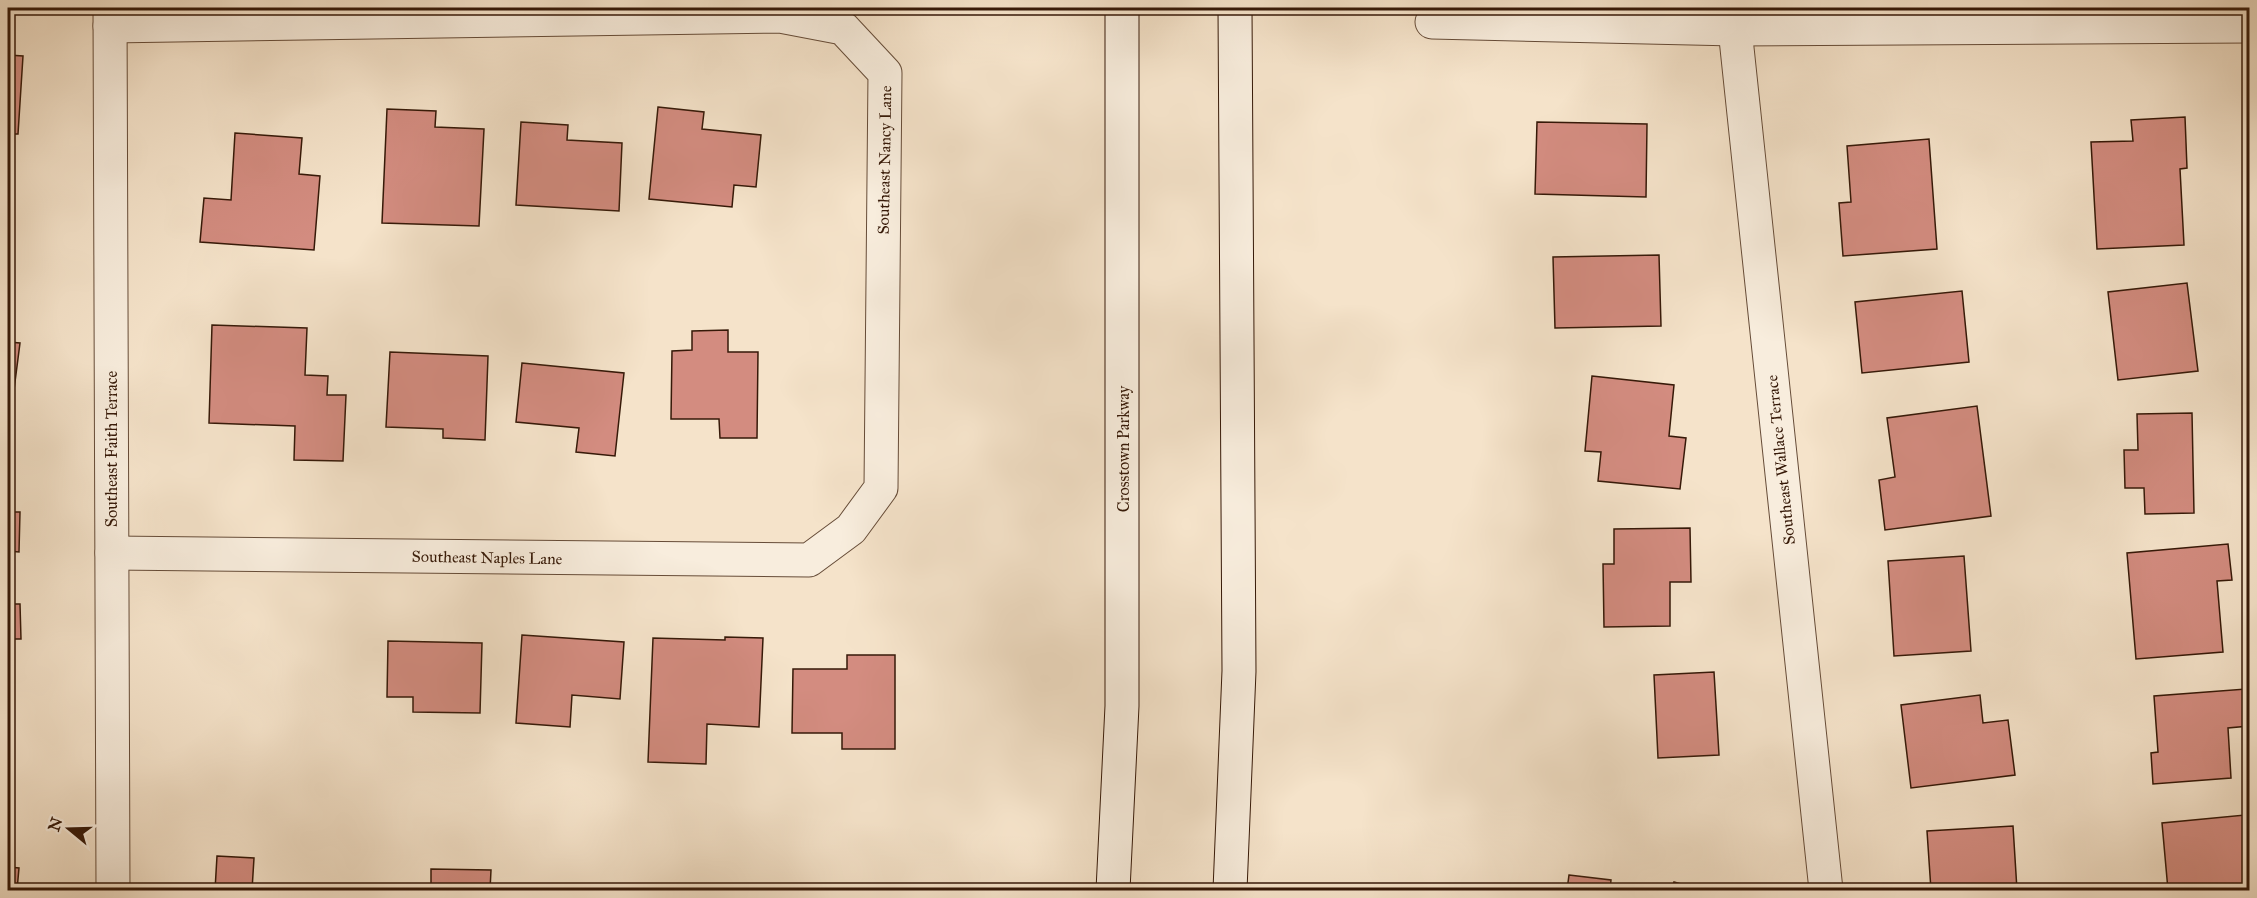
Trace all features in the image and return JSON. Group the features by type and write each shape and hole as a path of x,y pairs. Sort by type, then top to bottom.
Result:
{"street":[{"name":"Crosstown Parkway","path":"1113,891 1122,706 1122,8"},
{"path":"1230,891 1239,671 1235,8"},
{"name":"Southeast Nancy Lane","path":"110,17 780,16 843,28 885,73 881,488 851,529"},
{"name":"Southeast Faith Terrace","path":"110,17 113,891"},
{"path":"1432,22 1735,29 2250,26"},
{"name":"Southeast Wallace Terrace","path":"1735,29 1826,891"},
{"name":"Southeast Naples Lane","path":"111,553 809,560 851,529"}],"building":[{"path":"8,55 23,56 18,134 8,134"},
{"path":"658,107 704,112 702,129 761,135 756,187 734,185 732,207 649,199"},
{"path":"387,109 436,111 435,127 484,129 479,226 382,223"},
{"path":"2185,117 2187,168 2180,169 2184,245 2097,249 2091,142 2133,141 2131,120"},
{"path":"521,122 568,125 567,140 622,143 619,211 516,205"},
{"path":"1537,122 1647,124 1646,197 1535,194"},
{"path":"235,133 302,138 299,174 320,176 314,250 200,242 204,198 231,200"},
{"path":"1929,139 1937,249 1843,256 1839,203 1851,202 1847,146"},
{"path":"1659,255 1661,326 1555,328 1553,257"},
{"path":"2187,283 2198,371 2118,380 2108,292"},
{"path":"1962,291 1969,362 1862,373 1855,302"},
{"path":"212,325 307,328 305,375 328,376 327,395 346,395 343,461 294,460 295,426 209,423"},
{"path":"728,330 728,352 758,352 757,438 720,438 719,419 671,419 672,351 692,350 692,331"},
{"path":"8,342 20,343 11,413 8,413"},
{"path":"390,352 488,356 485,440 443,438 443,429 386,427"},
{"path":"522,363 624,373 615,456 576,452 579,428 516,422"},
{"path":"1592,376 1674,385 1669,436 1686,438 1680,489 1598,481 1601,452 1585,451"},
{"path":"1977,406 1991,516 1885,530 1879,480 1895,477 1887,418"},
{"path":"2192,413 2194,513 2145,514 2144,488 2125,488 2124,450 2138,450 2137,414"},
{"path":"8,512 20,512 19,552 8,551"},
{"path":"1690,528 1691,582 1670,582 1670,626 1604,627 1603,564 1614,564 1614,529"},
{"path":"2228,544 2232,580 2217,581 2223,652 2136,659 2127,553"},
{"path":"1964,556 1971,651 1894,656 1888,561"},
{"path":"8,604 20,604 21,639 8,639"},
{"path":"522,635 624,642 620,699 572,695 570,727 516,723"},
{"path":"725,637 763,638 759,727 707,724 706,764 648,762 653,638 725,640"},
{"path":"388,641 482,643 480,713 413,712 413,697 387,697"},
{"path":"847,655 895,655 895,749 842,749 842,733 792,733 793,669 847,669"},
{"path":"1714,672 1719,755 1658,758 1654,675"},
{"path":"2246,689 2249,726 2228,728 2231,778 2153,784 2151,753 2158,752 2154,696"},
{"path":"1980,695 1983,723 2008,720 2015,775 1911,788 1901,705"},
{"path":"2245,815 2250,890 2168,890 2162,823"},
{"path":"2013,826 2017,890 1931,890 1927,831"},
{"path":"217,856 254,858 252,890 215,890"},
{"path":"8,867 19,868 17,890 8,890"},
{"path":"431,869 491,870 490,890 385,890 385,888 431,889"},
{"path":"1569,875 1611,880 1610,890 1567,890"},
{"path":"1674,882 1703,890 1671,890"}]}
